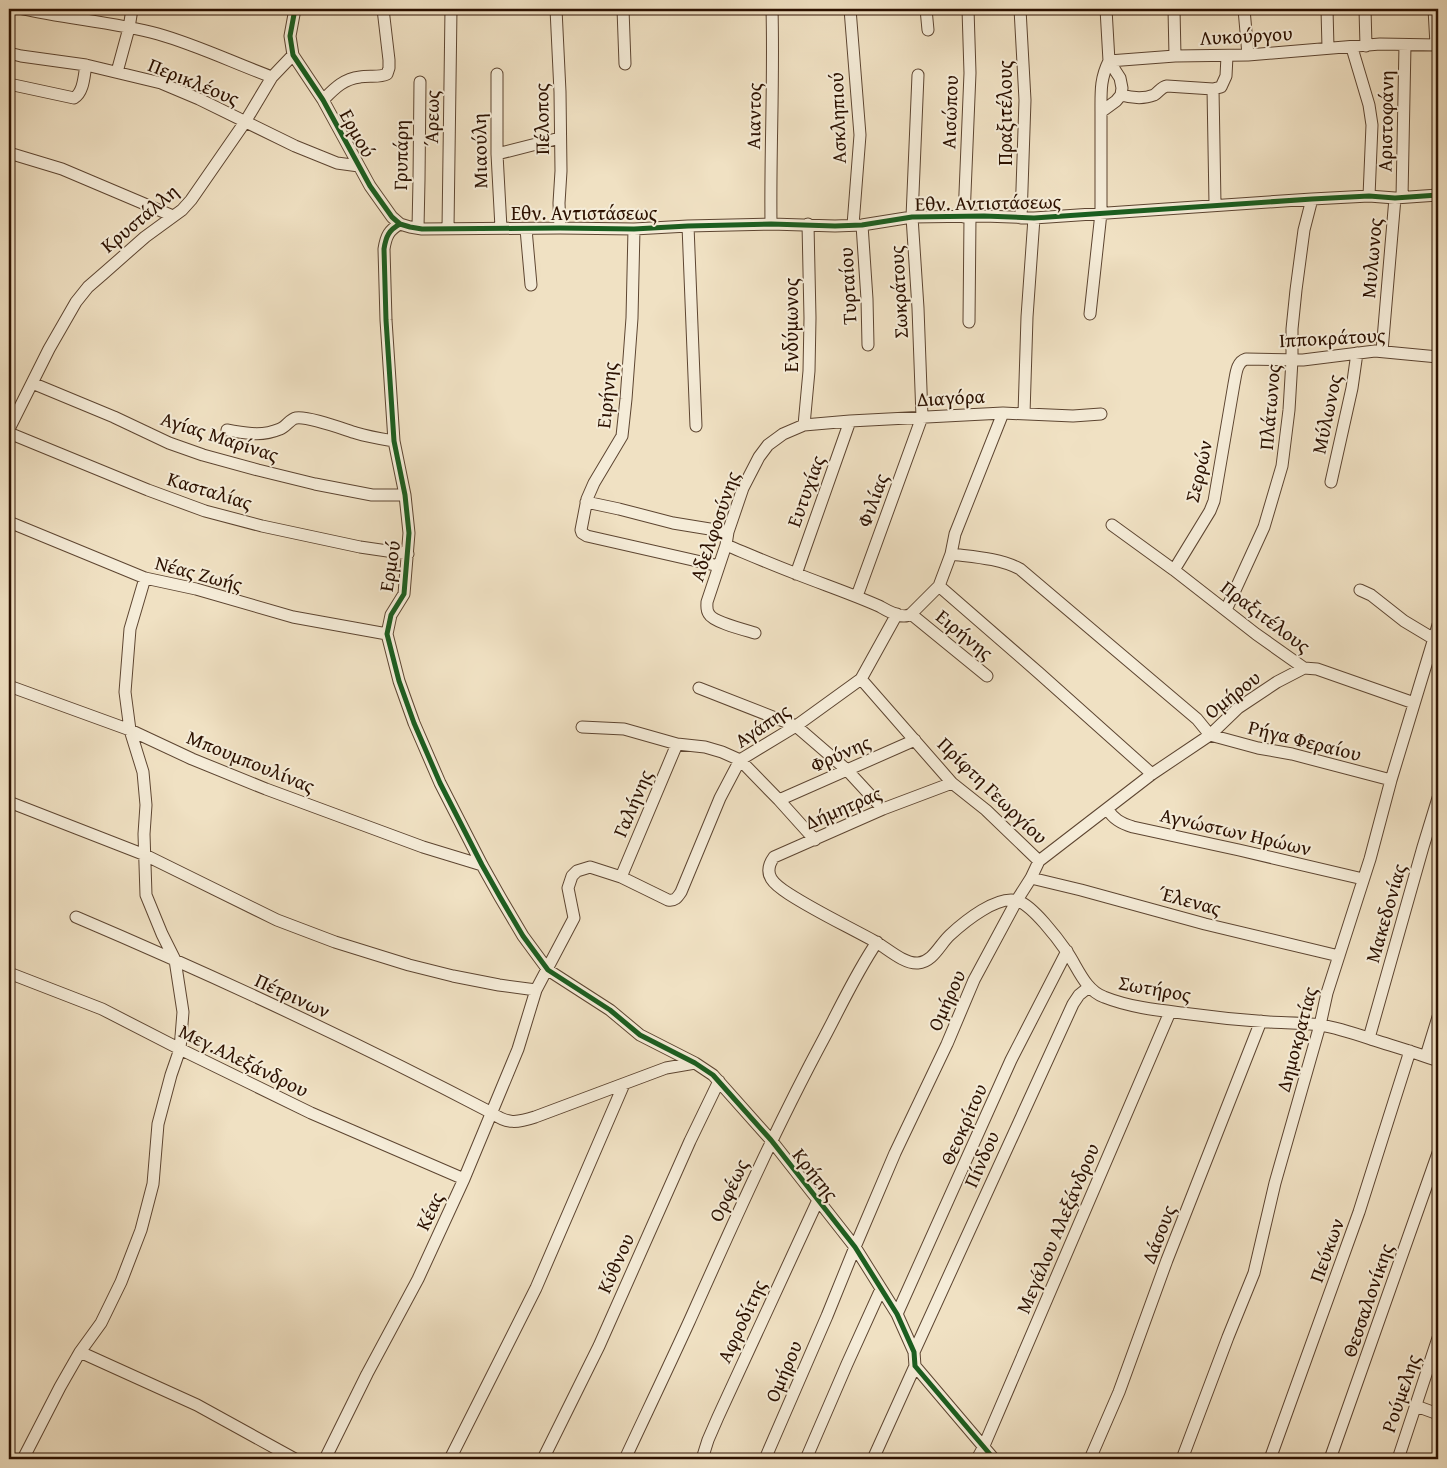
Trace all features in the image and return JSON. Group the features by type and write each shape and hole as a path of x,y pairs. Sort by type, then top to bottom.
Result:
{"street":[{"path":"23,9 156,34 194,45 272,77"},
{"path":"117,72 132,9"},
{"path":"293,55 290,36 295,9"},
{"path":"323,100 339,84 349,79 388,74 390,68 383,9"},
{"name":"Άρεως","path":"448,228 452,9"},
{"name":"Πέλοπος","path":"556,9 560,83 560,228"},
{"path":"623,9 625,64"},
{"name":"Αιαντος","path":"771,224 772,9"},
{"name":"Ασκληπιού","path":"850,9 860,135 858,225"},
{"path":"926,9 928,30"},
{"name":"Αισώπου","path":"968,9 970,73 967,217 969,322"},
{"name":"Πραξιτέλους","path":"1020,9 1025,100 1021,218"},
{"path":"1090,314 1101,213 1101,86 1103,74 1109,61 1106,9"},
{"path":"1174,9 1175,56"},
{"path":"1244,9 1248,55"},
{"path":"1327,9 1328,48"},
{"path":"1365,9 1366,46"},
{"path":"1434,9 1437,45"},
{"name":"Λυκούργου","path":"1109,61 1175,56 1248,55 1328,48 1352,48 1380,44 1437,45"},
{"name":"Αριστοφάνη","path":"1399,198 1405,45"},
{"path":"1352,48 1372,125 1369,196"},
{"name":"Περικλέους","path":"9,53 86,65 161,84 198,99 295,146 337,163 359,166"},
{"name":"Κρυστάλλη","path":"9,429 32,382 76,302 88,288 144,237 182,210 191,200 245,122 272,77 293,55"},
{"name":"Ερμού","path":"293,55 323,100 359,166 392,217 400,224 391,229 386,237 384,248 386,320 394,441 405,495 409,533 404,594 391,615 387,634"},
{"path":"1121,95 1136,98 1149,96 1168,86 1213,89 1221,87 1226,76 1227,56"},
{"path":"1102,112 1121,95 1120,78 1109,61"},
{"path":"9,84 74,98 79,95 86,65"},
{"name":"Μιαούλη","path":"497,74 501,228"},
{"name":"Σωκράτους","path":"918,75 912,217 922,417"},
{"name":"Γρυπάρη","path":"418,228 420,82"},
{"path":"1213,89 1215,204"},
{"path":"498,154 560,138"},
{"path":"9,153 62,169 173,216"},
{"name":"Εθν. Αντιστάσεως","path":"418,228 634,229 771,224 835,226 858,225 912,217 1034,218 1215,204 1369,196 1399,198 1438,195"},
{"name":"Μυλωνος","path":"1382,351 1399,198"},
{"name":"Πλάτωνος","path":"1226,610 1264,526 1282,466 1289,410 1292,330 1296,290 1304,230 1312,199"},
{"path":"1024,414 1027,317 1034,218"},
{"path":"400,224 418,228"},
{"name":"Ενδύμωνος","path":"804,425 809,371 808,224"},
{"name":"Τυρταίου","path":"858,225 867,299 868,345"},
{"path":"688,226 696,426"},
{"path":"526,228 531,285"},
{"name":"Ειρήνης","path":"634,229 632,318 622,436 594,483 586,502 581,530 584,535 590,537 719,566"},
{"name":"Ιπποκράτους","path":"1237,373 1239,363 1243,360 1303,360 1382,351 1438,357"},
{"name":"Μύλωνος","path":"1331,482 1352,388 1357,353"},
{"name":"Σερρών","path":"1174,570 1210,511 1214,501 1237,373"},
{"name":"Αγίας Μαρίνας","path":"32,382 169,443 203,455 315,484 372,495 405,495"},
{"path":"911,614 939,586 951,554 955,534 1003,413"},
{"name":"Διαγόρα","path":"804,425 1003,413 1073,416 1101,414"},
{"name":"Φιλίας","path":"857,596 922,417"},
{"path":"226,430 268,434 283,428 298,418 394,441"},
{"name":"Ευτυχίας","path":"796,574 850,421"},
{"name":"Αδελφοσύνης","path":"755,633 712,618 707,611 708,602 743,488 759,457 768,445 783,434 804,425"},
{"name":"Κασταλίας","path":"9,433 148,490 205,511 262,526 351,545 408,554"},
{"path":"586,502 673,523 728,532"},
{"name":"Νέας Ζωής","path":"9,522 145,578 196,589 293,617 387,634"},
{"name":"Πραξιτέλους","path":"1112,525 1304,668 1326,672 1414,703"},
{"name":"Ειρήνης","path":"726,545 796,574 857,596 897,614 905,616 911,614 987,676"},
{"path":"951,554 992,560 1013,565 1020,569 1197,719 1210,735"},
{"path":"24,1459 80,1352 102,1323 121,1282 141,1230 153,1184 158,1124 180,1049 183,1012 175,960 146,895 144,834 146,805 143,772 130,730 125,692 126,659 130,629 145,578"},
{"path":"939,586 1152,774"},
{"path":"1360,590 1371,595 1404,621 1434,639"},
{"name":"Αγάπης","path":"680,892 720,798 740,760 796,726 860,679 897,614"},
{"name":"Δημοκρατίας","path":"1182,1459 1254,1273 1275,1183 1320,1025 1327,993 1363,879 1438,625"},
{"path":"387,634 399,681 414,723 440,783 482,865 523,936 548,970"},
{"name":"Ομήρου","path":"765,1459 895,1153 947,1044 974,980 1039,861 1152,774 1210,735 1238,708 1277,682 1304,668"},
{"name":"Πρίφτη Γεωργίου","path":"860,679 952,783 986,810 1039,861"},
{"name":"Μπουμπουλίνας","path":"9,686 130,730 192,759 266,789 423,847 482,865"},
{"path":"699,688 796,726 847,770 883,809"},
{"path":"582,727 624,728 677,744 705,747 740,760 815,840"},
{"name":"Ρήγα Φεραίου","path":"1210,735 1391,780"},
{"name":"Φρύνης","path":"779,800 915,740"},
{"name":"Γαλήνης","path":"621,877 677,744"},
{"name":"Δήμητρας","path":"877,942 779,888 772,880 768,869 770,863 774,857 883,809 952,783"},
{"name":"Μακεδονίας","path":"1368,1038 1438,798"},
{"path":"9,802 145,855 277,920 335,942 409,965 453,976 536,990"},
{"name":"Αγνώστων Ηρώων","path":"1106,809 1122,824 1133,827 1363,879"},
{"name":"Κέας","path":"324,1459 418,1279 464,1179 518,1049 536,990 574,918 568,888 572,876 577,871 590,866 621,877 671,900 676,899 680,892"},
{"name":"Έλενας","path":"1031,878 1205,924 1339,956"},
{"path":"877,942 913,963 920,963 928,960 949,935 990,904 1017,900"},
{"name":"Σωτήρος","path":"1017,900 1037,915 1067,951 1089,987 1100,996 1113,1001 1170,1012 1320,1025 1348,1031 1438,1061"},
{"name":"Πέτρινων","path":"76,917 175,960 415,1072 501,1119 512,1122 521,1121 666,1068 694,1063"},
{"name":"Ορφέως","path":"625,1459 771,1140 863,963 877,942"},
{"name":"Θεοκρίτου","path":"897,1314 1011,1060 1067,951"},
{"name":"Κρήτης","path":"548,970 610,1010 640,1035 694,1063 719,1081 771,1140 854,1247 897,1314 914,1352 916,1366"},
{"name":"Μεγ.Αλεξάνδρου","path":"9,973 102,1009 311,1113 464,1179"},
{"name":"Πίνδου","path":"914,1352 1073,1004 1079,995 1089,987"},
{"name":"Μεγάλου Αλεξάνδρου","path":"977,1459 1170,1012"},
{"path":"1426,1056 1438,1017"},
{"name":"Δάσους","path":"1090,1459 1120,1392 1168,1260 1262,1021"},
{"name":"Πεύκων","path":"1270,1459 1359,1212 1410,1051"},
{"name":"Κύθνου","path":"543,1459 599,1346 686,1150 719,1081"},
{"path":"450,1459 536,1288 624,1084"},
{"name":"Θεσσαλονίκης","path":"1330,1459 1438,1153"},
{"name":"Αφροδίτης","path":"702,1459 718,1417 818,1200"},
{"path":"806,1459 881,1289"},
{"name":"Ρούμελης","path":"1398,1459 1438,1338"},
{"path":"80,1352 197,1405 295,1459"},
{"path":"873,1459 916,1366 994,1459"},
{"path":"1416,1406 1438,1414"}],"cycle path":[{"path":"295,9 290,36 293,55 323,100 370,186 392,217 400,224 422,229 634,229 771,224 835,226 862,225 912,217 984,216 1034,218 1312,199 1369,196 1395,198 1438,195"},
{"path":"400,224 389,234 384,249 386,320 394,441 405,495 409,533 404,594 391,615 387,634 399,681 414,723 440,783 500,897 523,936 548,970 610,1010 640,1035 695,1063 713,1075 771,1140 855,1247 897,1314 914,1352 915,1366 994,1459"}]}
